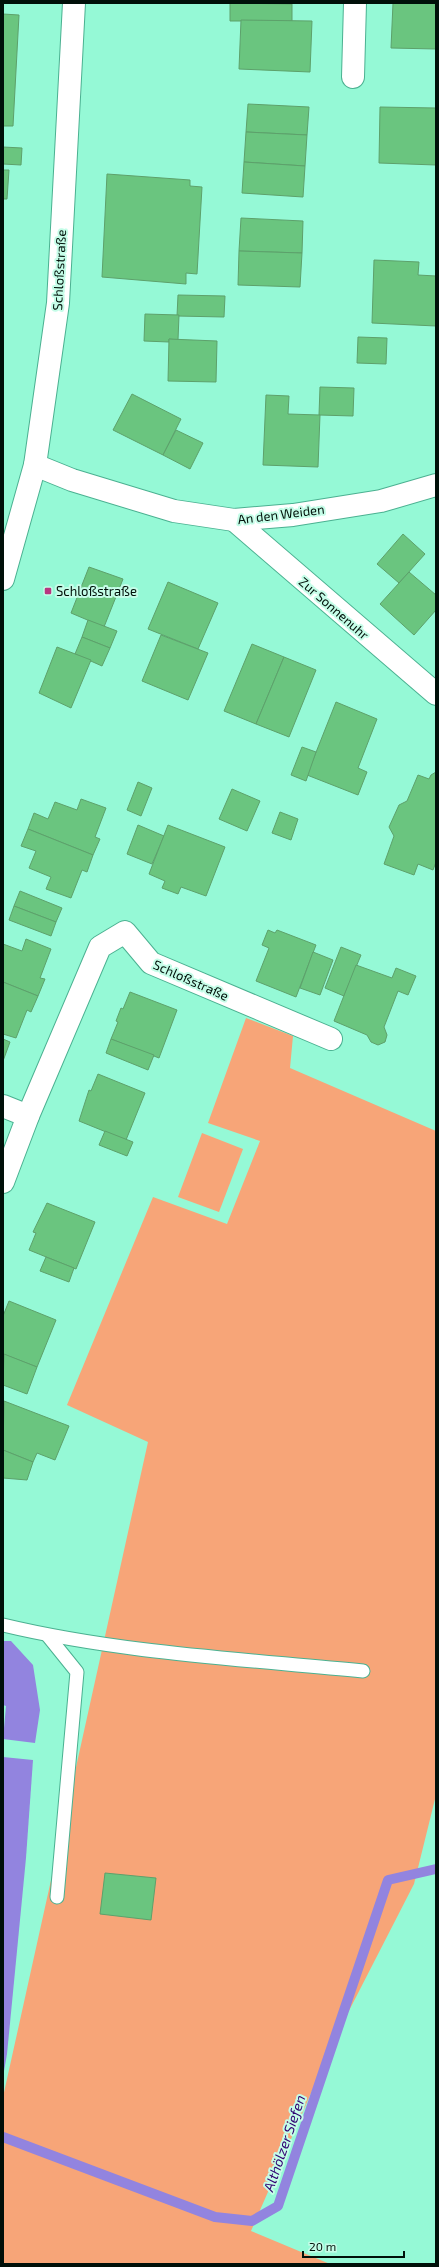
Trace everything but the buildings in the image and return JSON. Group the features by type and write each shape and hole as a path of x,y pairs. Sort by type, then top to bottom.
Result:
{"street":[{"name":"Schloßstraße","path":"3,579 35,465 58,303 74,3"},
{"path":"353,77 355,3"},
{"name":"An den Weiden","path":"35,465 72,480 174,511 234,520 293,515 381,501 436,485"},
{"name":"Zur Sonnenuhr","path":"234,520 436,694"},
{"name":"Schloßstraße","path":"3,1182 28,1116 100,947 125,932 151,963 331,1039"},
{"path":"3,1106 28,1116"}],"lane":[{"path":"3,1625 48,1636 159,1650 363,1672"},
{"path":"48,1636 77,1672 57,1897"}],"shaded area":[{"path":"246,1018 293,1036 290,1068 436,1131 436,1795 414,1884 335,2038 251,2231 330,2264 3,2264 3,2097 148,1442 67,1405 153,1197 227,1224 260,1141 208,1123"},
{"path":"202,1133 243,1149 219,1212 178,1197"},
{"path":"3,1641 11,1641 33,1665 40,1710 35,1743 3,1739 6,1706 3,1705"},
{"path":"3,1757 33,1760 26,1858 7,2054 3,2077"}],"waterway":[{"name":"Althölzer Siefen","path":"3,2137 215,2217 252,2221 278,2206 388,1880 436,1869"}],"place":[{"name":"Schloßstraße","path":"48,591"}]}
